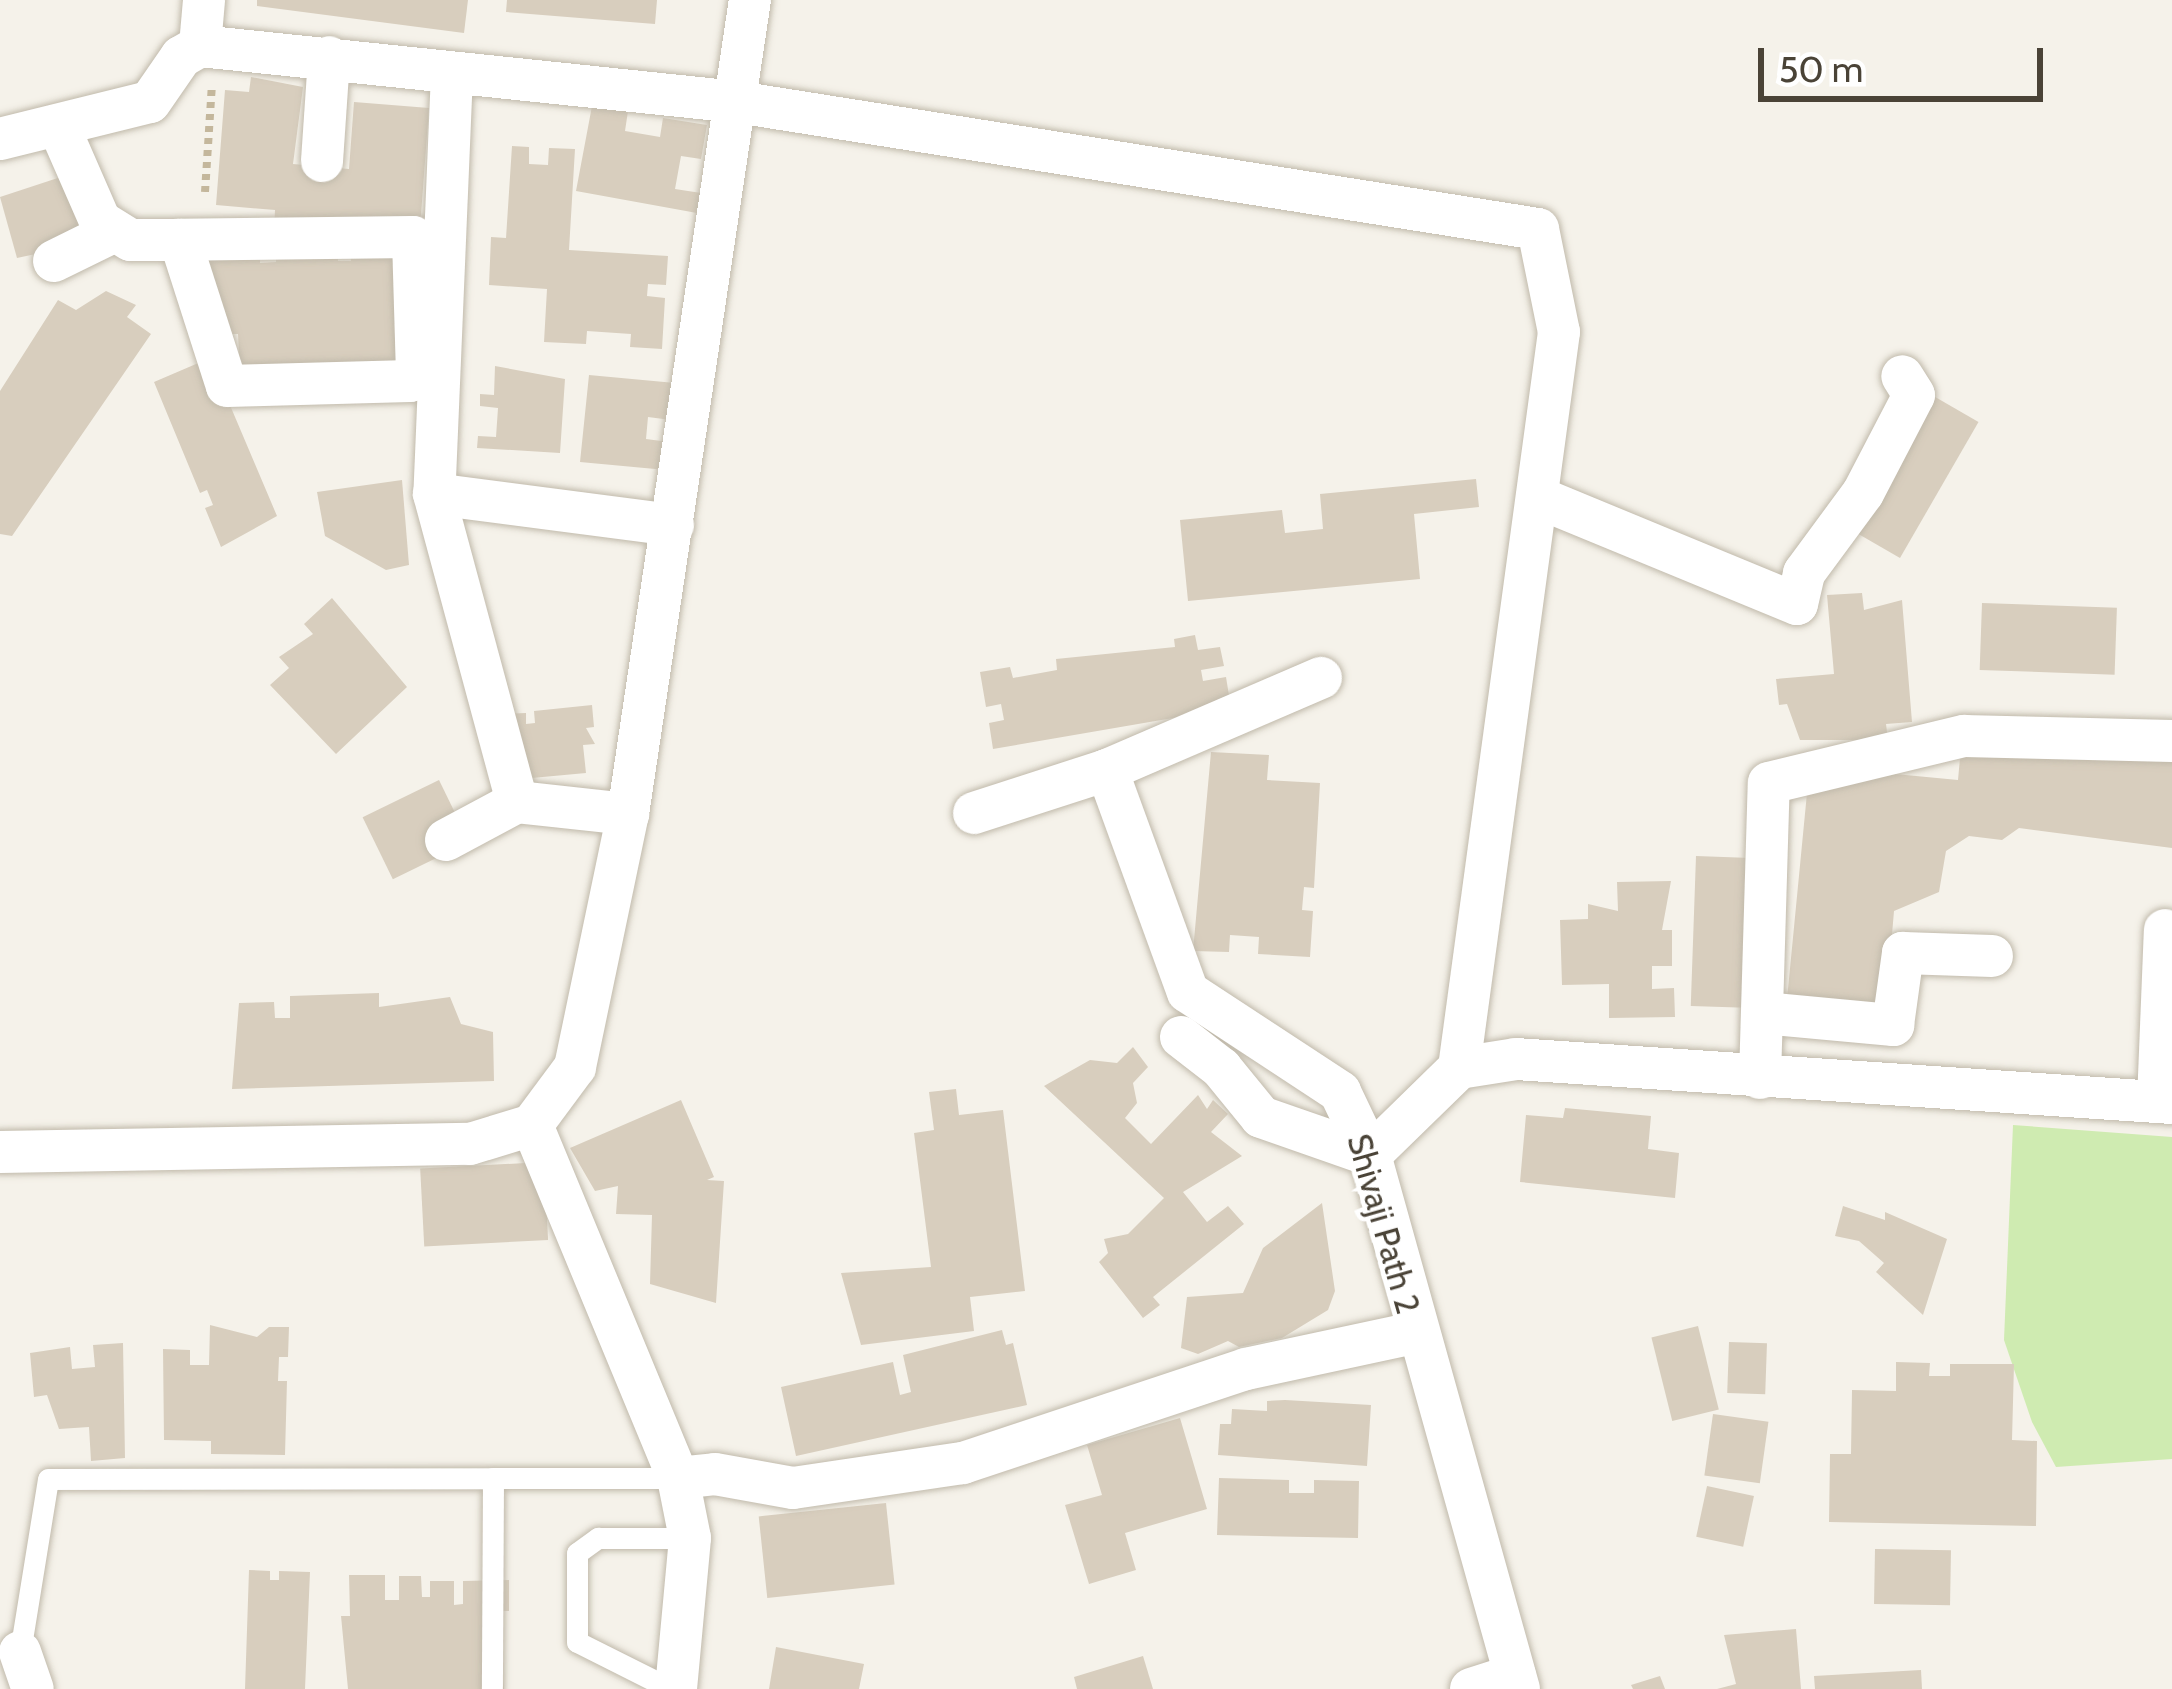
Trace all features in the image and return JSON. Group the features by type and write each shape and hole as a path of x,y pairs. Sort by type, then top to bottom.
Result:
{"street":[{"path":"200,46 204,0"},
{"path":"0,1151 470,1144 532,1125 575,1067 628,814 750,0"},
{"path":"0,139 150,102 181,57 200,46 737,102 1538,229 1559,332 1460,1068"},
{"path":"322,161 329,57"},
{"path":"180,241 224,379 234,389 410,381 420,361 428,237 452,73"},
{"path":"59,127 100,221 113,232 180,241 428,237"},
{"path":"54,261 113,232"},
{"path":"428,237 434,494 517,802"},
{"path":"1537,497 1798,604 1804,573 1863,493 1914,395 1902,376"},
{"path":"434,494 673,525"},
{"path":"974,813 1107,770 1321,678"},
{"path":"1760,1078 1769,783 1964,736 2172,741"},
{"name":"Shivaji Path 2","path":"1107,770 1188,992 1340,1093 1370,1155 1414,1333 1517,1682"},
{"path":"446,840 517,802 628,814"},
{"path":"1181,1037 1221,1068 1262,1117 1370,1155 1460,1068 1516,1059 2165,1102 2164,930"},
{"path":"1762,1013 1893,1025 1904,953 1992,956"},
{"path":"532,1125 678,1478 690,1538 673,1689"},
{"path":"678,1478 715,1474 793,1488 963,1463 1208,1380 1414,1333"},
{"path":"1471,1689 1517,1682"}],"lane":[{"path":"492,1689 493,1478"},
{"path":"26,1671 48,1479 678,1478"},
{"path":"673,1689 577,1642 577,1553 598,1538 690,1538"}],"green space":[{"path":"2013,1125 2172,1137 2172,1459 2056,1467 2032,1422 2004,1340"}],"building":[{"path":"257,0 468,0 464,33 257,6"},
{"path":"507,0 657,0 655,24 506,12"},
{"path":"251,77 303,87 293,164 349,169 354,102 429,108 420,228 274,230 275,210 216,205 225,90 249,92"},
{"path":"592,106 628,111 625,131 660,137 663,118 707,125 701,159 681,156 675,189 701,193 697,213 576,191"},
{"path":"512,146 529,147 529,164 548,165 549,148 575,149 569,250 668,256 666,285 648,284 647,296 665,298 662,349 630,347 631,334 587,331 586,344 544,342 547,289 489,285 491,237 506,238"},
{"path":"73,173 96,241 17,258 0,197"},
{"path":"408,242 409,273 393,275 405,367 226,376 226,355 239,354 238,334 225,334 198,248 260,250 260,263 276,262 276,254 338,251 338,261 351,261 350,246"},
{"path":"106,291 136,305 127,317 151,334 12,536 0,534 0,391 58,300 76,310"},
{"path":"210,358 277,516 221,547 205,508 213,505 207,490 200,493 154,382"},
{"path":"495,366 565,379 560,453 477,448 478,436 496,437 498,408 480,406 480,394 494,395"},
{"path":"589,375 675,383 671,420 648,417 646,439 669,442 666,470 580,462"},
{"path":"1930,394 1978,422 1900,558 1852,530"},
{"path":"1476,479 1479,507 1414,514 1420,579 1188,601 1180,520 1282,510 1285,533 1323,529 1320,494"},
{"path":"402,480 409,565 386,570 325,536 317,492"},
{"path":"1862,593 1864,610 1902,600 1912,722 1886,724 1888,740 1800,740 1787,704 1779,705 1776,679 1834,674 1827,595"},
{"path":"332,598 407,687 336,754 270,685 289,668 279,657 313,634 304,624"},
{"path":"1982,603 2117,608 2115,675 1980,670"},
{"path":"1195,635 1198,650 1220,647 1224,666 1201,670 1203,681 1226,677 1231,708 993,749 989,723 1004,720 1001,704 986,707 980,672 1010,667 1013,678 1057,670 1056,659 1175,647 1174,639"},
{"path":"592,705 594,727 586,728 595,744 583,745 586,773 510,780 504,714 526,713 526,724 535,723 534,711"},
{"path":"1961,747 2172,758 2172,848 2019,828 2002,840 1969,836 1946,851 1939,892 1894,911 1884,1030 1785,1020 1807,793 1874,772 1958,780"},
{"path":"1211,752 1269,755 1267,780 1320,783 1314,888 1304,887 1302,910 1313,911 1310,957 1258,954 1259,937 1230,935 1229,952 1193,951"},
{"path":"439,780 469,842 393,879 363,817"},
{"path":"1696,856 1751,858 1746,1008 1691,1006"},
{"path":"1671,881 1662,930 1672,930 1672,966 1652,966 1652,989 1674,988 1675,1017 1609,1018 1609,984 1562,985 1560,920 1588,919 1588,904 1618,911 1617,882"},
{"path":"379,993 379,1007 450,997 461,1024 493,1032 494,1081 232,1089 239,1003 274,1002 275,1018 290,1018 290,996"},
{"path":"1133,1047 1148,1067 1133,1083 1137,1103 1125,1118 1151,1144 1198,1095 1207,1109 1213,1100 1228,1114 1211,1132 1242,1156 1183,1192 1207,1222 1228,1206 1244,1224 1153,1297 1160,1305 1143,1318 1099,1262 1108,1253 1104,1239 1128,1234 1164,1198 1044,1086 1090,1060 1117,1063"},
{"path":"956,1089 959,1115 1003,1110 1025,1291 970,1297 974,1331 861,1345 841,1273 931,1267 914,1133 934,1130 929,1092"},
{"path":"681,1100 714,1177 707,1180 724,1181 716,1303 650,1284 652,1215 616,1214 618,1186 595,1191 570,1148"},
{"path":"1565,1108 1651,1116 1648,1149 1679,1153 1675,1198 1520,1182 1526,1115 1563,1118"},
{"path":"544,1162 548,1240 424,1246 420,1168"},
{"path":"1322,1203 1335,1291 1328,1310 1282,1338 1239,1347 1228,1341 1198,1354 1181,1348 1187,1297 1243,1293 1263,1248"},
{"path":"1843,1206 1885,1220 1885,1212 1947,1239 1923,1315 1876,1272 1884,1263 1859,1241 1835,1236"},
{"path":"210,1325 257,1337 269,1327 289,1327 288,1357 279,1357 278,1381 287,1381 285,1455 211,1454 211,1441 164,1440 163,1349 190,1350 190,1365 209,1365"},
{"path":"1698,1326 1719,1409 1672,1421 1651,1338"},
{"path":"1002,1330 1006,1345 1013,1343 1027,1405 796,1456 781,1387 893,1362 900,1395 911,1392 903,1355"},
{"path":"1729,1342 1767,1343 1765,1394 1727,1393"},
{"path":"123,1343 125,1458 91,1461 89,1427 59,1429 47,1395 34,1397 30,1353 70,1347 72,1369 95,1367 93,1345"},
{"path":"1896,1362 1930,1363 1929,1376 1950,1376 1950,1364 2014,1364 2012,1440 2037,1441 2036,1526 1829,1522 1830,1454 1851,1454 1852,1390 1896,1391"},
{"path":"1267,1401 1371,1405 1367,1466 1218,1455 1220,1424 1231,1424 1232,1409 1267,1411"},
{"path":"1713,1414 1768,1422 1760,1483 1704,1475"},
{"path":"1180,1418 1207,1509 1125,1533 1136,1570 1089,1584 1065,1505 1102,1495 1087,1445"},
{"path":"1219,1478 1289,1480 1289,1493 1314,1493 1314,1480 1359,1481 1358,1538 1217,1535"},
{"path":"1707,1486 1754,1496 1743,1547 1696,1537"},
{"path":"886,1503 895,1585 767,1598 759,1516"},
{"path":"1875,1549 1951,1550 1950,1605 1874,1604"},
{"path":"249,1570 270,1571 270,1580 279,1580 279,1571 310,1572 305,1689 245,1689"},
{"path":"349,1575 385,1575 385,1600 399,1600 399,1576 421,1576 422,1597 430,1597 430,1581 454,1581 454,1605 463,1604 463,1581 509,1580 509,1611 496,1611 504,1689 348,1689 341,1616 350,1616"},
{"path":"1796,1629 1801,1689 1717,1689 1736,1684 1724,1635"},
{"path":"776,1647 864,1664 859,1689 769,1689"},
{"path":"1143,1656 1153,1689 1077,1689 1074,1677"},
{"path":"1921,1670 1922,1689 1815,1689 1814,1676"},
{"path":"1660,1676 1665,1689 1633,1689 1631,1685"}]}
